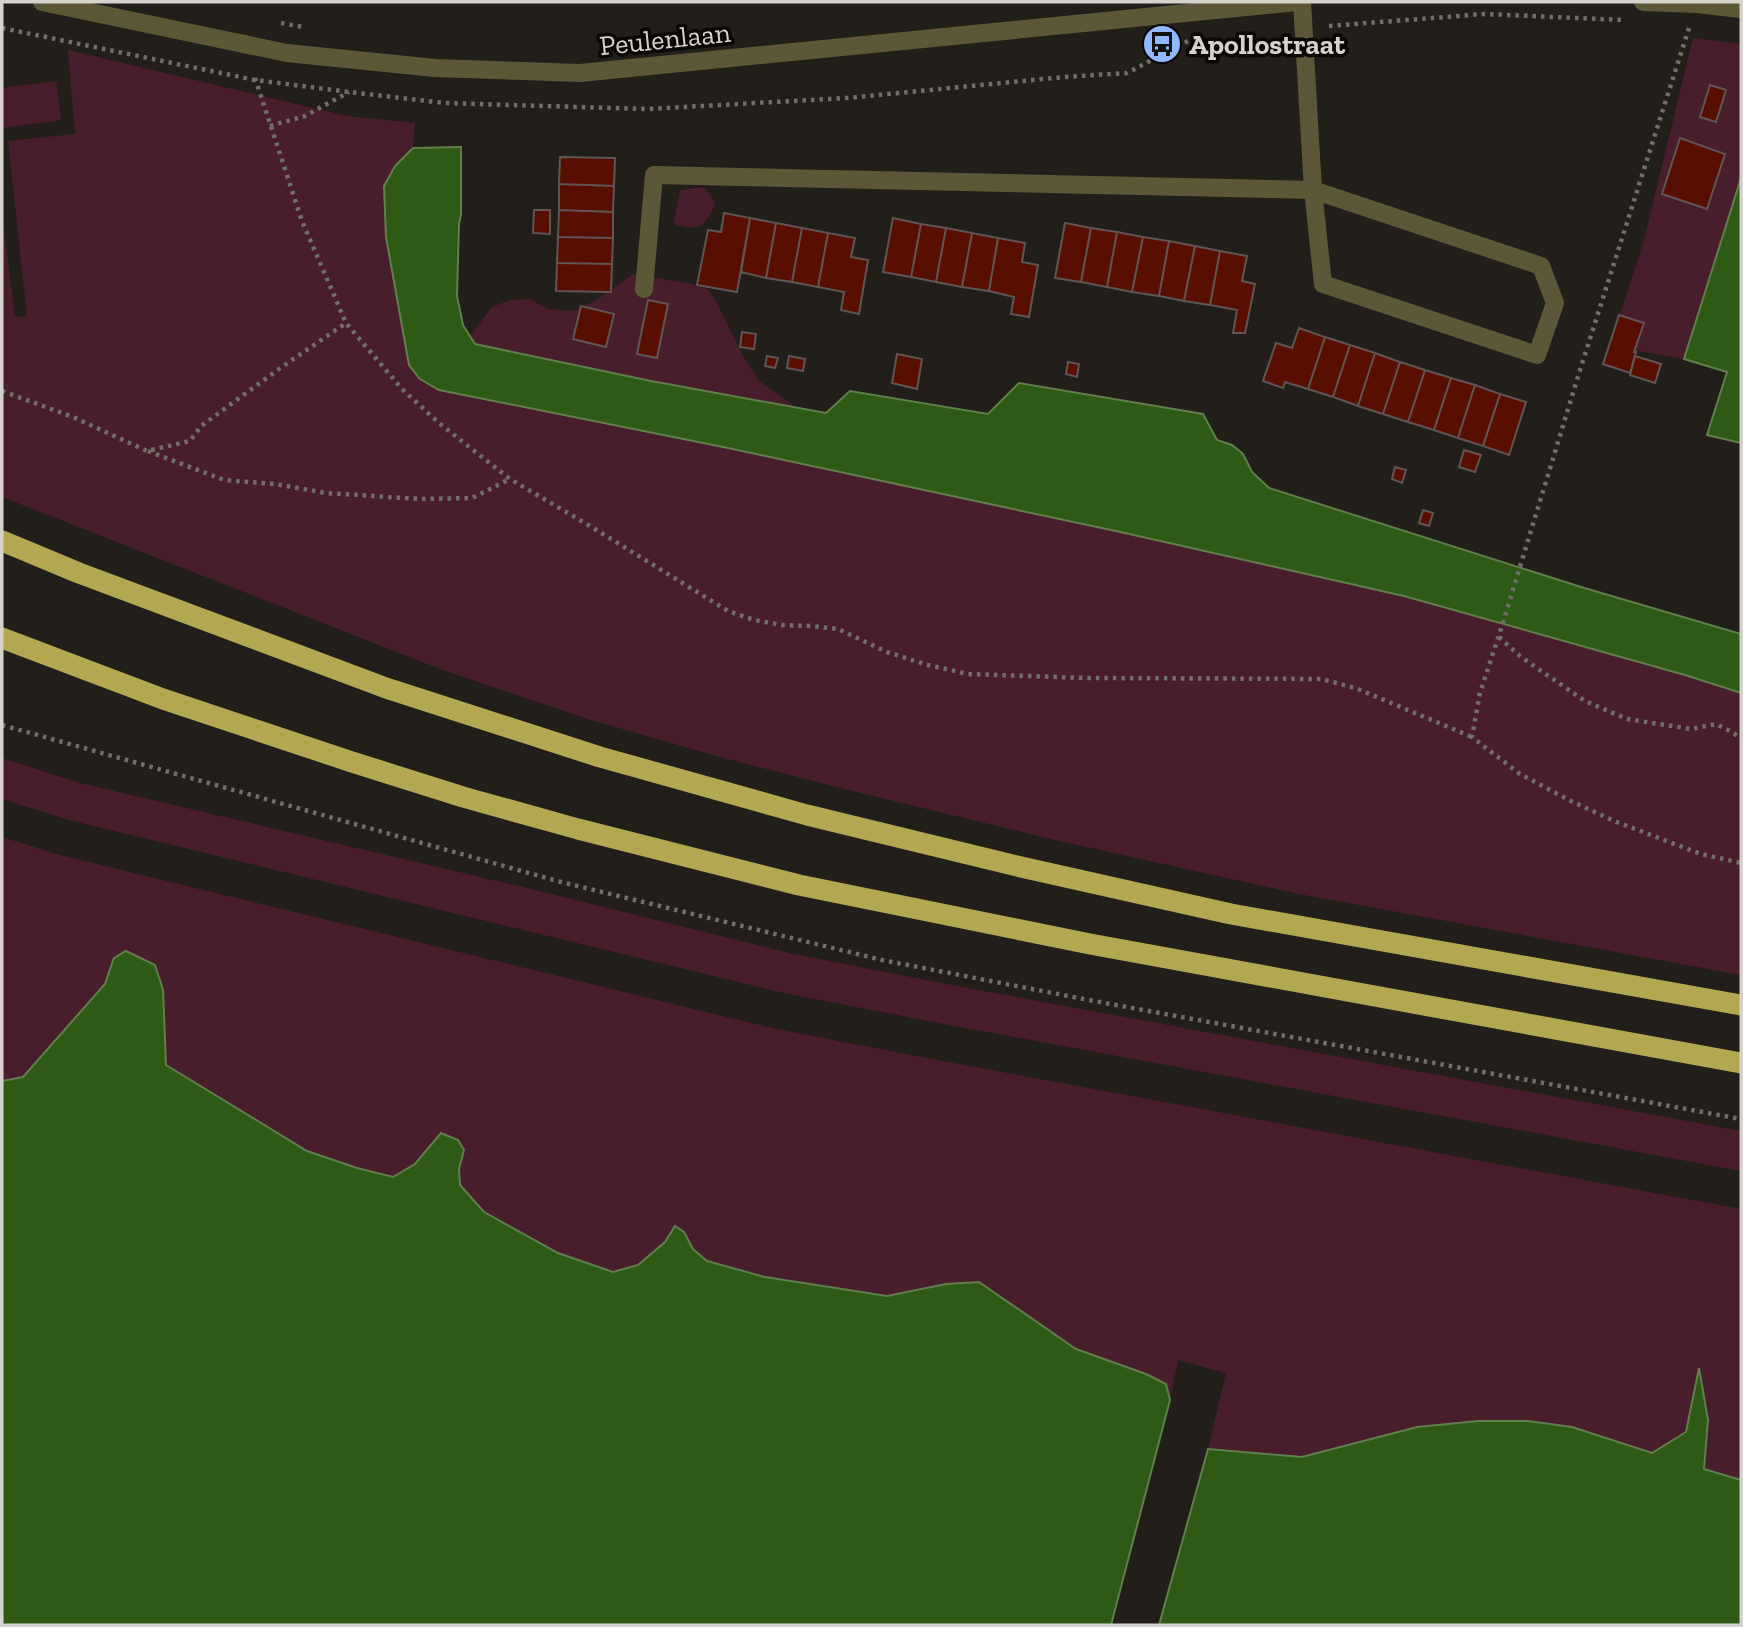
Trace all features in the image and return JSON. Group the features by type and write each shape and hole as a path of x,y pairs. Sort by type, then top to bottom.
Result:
{"highway":[{"path":"2,541 92,578 386,688 600,757 807,815 1231,914 1741,1005"},
{"path":"2,638 163,699 438,789 578,829 799,885 1090,944 1741,1063"}],"street":[{"name":"Peulenlaan","path":"43,2 287,53 436,68 580,74 1299,2"},
{"path":"644,289 654,175 1313,190 1541,266 1555,303 1537,355 1323,284 1313,190 1299,2"},
{"path":"1643,2 1741,9"}],"path":[{"path":"1472,737 1480,693 1697,4"},
{"path":"275,23 315,28"},
{"path":"252,45 256,80 302,221 346,323 402,389 439,423 510,479 728,611 754,620 782,625 838,629 887,652 968,674 1088,678 1322,679 1358,689 1472,737 1520,774 1614,821 1701,854 1741,863"},
{"path":"270,126 305,116 349,92"},
{"path":"147,451 190,441 201,426 346,323"},
{"path":"2,391 73,417 147,451 224,480 275,484 326,493 421,499 472,498 510,479"},
{"path":"1499,637 1521,657 1585,701 1627,719 1691,729 1716,724 1741,738"},
{"path":"2,725 561,882 882,961 1741,1119"}],"shaded area":[{"path":"1693,38 1741,44 1741,178 1684,359 1610,346 1644,240"},
{"path":"68,50 347,116 415,123 413,148 395,166 439,390 728,448 1404,596 1741,693 1741,975 1299,894 1055,840 720,757 591,720 440,669 2,497 2,214 15,317 27,316 8,141 75,134"},
{"path":"56,81 61,120 2,128 2,88"},
{"path":"461,147 457,296 463,325 475,344 651,381 826,413 850,391 988,414 1019,383 1203,414 1217,440 1232,445 1243,454 1252,472 1269,488 1581,587 1741,634 1741,693 1404,596 728,448 439,390 420,379 409,365 386,237 384,186 395,166 413,148"},
{"path":"1741,178 1741,443 1707,435 1727,372 1684,359"},
{"path":"703,187 715,205 704,223 695,227 674,224 680,190"},
{"path":"633,274 708,289 759,381 797,408 475,344 470,336 492,307 510,300 529,299 548,309 573,311 595,301"},
{"path":"2,758 80,783 531,889 793,954 1741,1131 1741,1171 784,993 69,820 2,799"},
{"path":"2,837 60,855 776,1029 1741,1209 1741,1480 1704,1469 1708,1420 1699,1371 1686,1432 1652,1453 1572,1427 1528,1421 1478,1421 1417,1427 1302,1457 1208,1449 1226,1373 1178,1360 1170,1400 1166,1384 1076,1349 1032,1318 946,1284 887,1296 765,1277 707,1261 693,1249 684,1232 665,1242 638,1265 612,1272 558,1253 484,1212 460,1185 459,1169 464,1150 458,1140 441,1134 415,1164 393,1177 357,1168 307,1151 166,1065 162,990 155,965 114,958 105,984 23,1077 2,1081"},
{"path":"126,951 155,965 163,990 166,1065 307,1151 393,1177 415,1164 441,1133 458,1140 464,1150 459,1169 460,1185 484,1212 558,1253 613,1272 638,1265 665,1242 675,1226 684,1232 693,1249 707,1261 765,1277 887,1296 946,1284 979,1282 1076,1349 1166,1384 1170,1400 1111,1625 2,1625 2,1081 23,1077 105,984 114,958"},
{"path":"1699,1368 1708,1420 1704,1469 1741,1480 1741,1625 1159,1625 1208,1449 1302,1457 1417,1427 1478,1421 1528,1421 1572,1427 1652,1453 1686,1432"}],"building":[{"path":"1710,85 1726,90 1716,122 1700,117"},
{"path":"1680,138 1725,154 1707,209 1662,194"},
{"path":"560,157 615,158 614,186 559,184"},
{"path":"559,184 614,186 613,212 559,210"},
{"path":"534,210 550,210 550,234 533,233"},
{"path":"559,210 613,212 613,238 558,237"},
{"path":"724,213 750,218 737,292 697,285 708,230 721,232"},
{"path":"750,218 776,223 766,278 741,272"},
{"path":"893,218 921,224 911,277 883,272"},
{"path":"776,223 802,228 792,282 766,278"},
{"path":"1065,223 1091,228 1081,282 1055,278"},
{"path":"921,224 946,228 936,282 911,277"},
{"path":"802,228 828,233 818,287 792,282"},
{"path":"946,228 972,233 962,287 936,282"},
{"path":"1091,228 1117,232 1107,287 1081,282"},
{"path":"1117,232 1143,237 1132,292 1107,287"},
{"path":"828,233 855,238 851,257 868,260 859,314 841,310 844,292 818,287"},
{"path":"972,233 998,238 989,291 962,287"},
{"path":"558,237 613,238 612,264 557,263"},
{"path":"1143,237 1169,241 1159,296 1132,292"},
{"path":"998,238 1025,243 1022,262 1038,265 1029,317 1011,314 1014,297 989,291"},
{"path":"1169,241 1195,246 1184,301 1159,296"},
{"path":"1195,246 1220,251 1210,305 1184,301"},
{"path":"1220,251 1247,256 1242,281 1255,284 1245,333 1233,333 1237,310 1210,305"},
{"path":"557,263 612,264 611,292 556,291"},
{"path":"648,300 668,304 657,358 637,354"},
{"path":"581,306 614,314 606,347 573,339"},
{"path":"1619,315 1644,323 1630,373 1603,364"},
{"path":"1299,328 1325,337 1308,389 1285,382 1283,388 1263,381 1276,343 1292,348"},
{"path":"742,332 756,334 754,349 740,347"},
{"path":"1325,337 1350,345 1333,397 1308,389"},
{"path":"1350,345 1375,353 1358,406 1333,397"},
{"path":"1375,353 1400,362 1383,414 1358,406"},
{"path":"897,354 922,359 917,389 892,383"},
{"path":"767,356 778,358 775,368 765,366"},
{"path":"789,356 805,359 803,371 787,368"},
{"path":"1635,356 1661,364 1655,383 1630,375"},
{"path":"1068,362 1079,364 1077,377 1066,374"},
{"path":"1400,362 1425,370 1408,422 1383,414"},
{"path":"1425,370 1451,378 1434,430 1408,422"},
{"path":"1451,378 1475,385 1458,438 1434,430"},
{"path":"1475,385 1500,394 1483,446 1458,438"},
{"path":"1500,394 1526,402 1509,455 1483,446"},
{"path":"1464,450 1481,455 1475,472 1459,467"},
{"path":"1395,467 1406,470 1402,483 1392,479"},
{"path":"1423,510 1433,513 1429,526 1419,523"}],"place":[{"name":"Apollostraat","path":"1162,44"}]}
